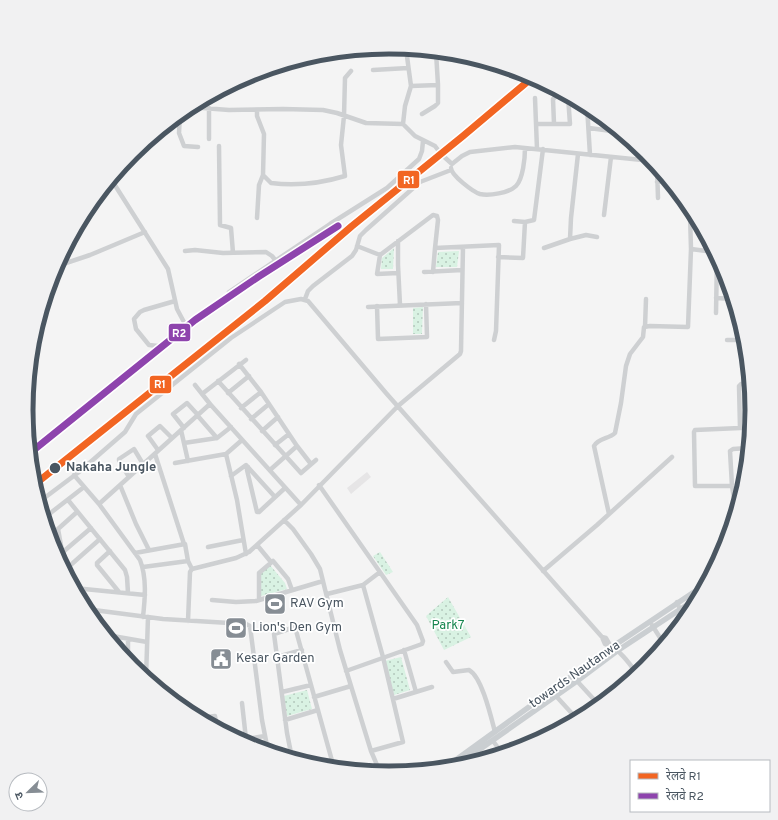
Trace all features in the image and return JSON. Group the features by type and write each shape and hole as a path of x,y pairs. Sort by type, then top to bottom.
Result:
{"main road":[{"name":"towards Nautanwa","path":"457,759 613,648 652,625 677,602 695,591"},
{"path":"652,625 687,605"},
{"path":"470,756 577,681 613,648"}],"street":[{"path":"403,124 405,106 411,86 407,55"},
{"path":"422,114 438,103 436,57"},
{"path":"373,70 408,68"},
{"path":"263,175 271,183 283,184 333,180 345,176 341,144 344,116 345,78 351,71"},
{"path":"411,86 438,85"},
{"path":"554,124 553,99 556,96"},
{"path":"514,220 525,222 534,220 540,149 536,124 535,98"},
{"path":"536,124 569,124 569,103"},
{"path":"202,108 229,110 323,110 366,123 403,124 415,136 435,146 452,164"},
{"path":"209,108 209,139"},
{"path":"257,110 257,116 264,134 263,175 259,185 257,218"},
{"path":"587,114 590,155"},
{"path":"180,122 179,133 184,146 198,147"},
{"path":"588,128 610,131"},
{"path":"229,292 330,224 387,188 419,159 423,141"},
{"path":"219,146 220,225 231,228 233,253"},
{"path":"525,148 525,158 520,180 516,186 506,192 479,193 454,175 451,170 452,164 470,152 515,147 540,149 643,160"},
{"path":"570,239 578,154"},
{"path":"604,215 611,157"},
{"path":"305,299 308,291 313,286 352,256 360,236 420,182 451,170"},
{"path":"657,175 658,198"},
{"path":"657,182 662,181"},
{"path":"114,184 168,269 178,313 184,322 184,325 162,344 154,346 149,345 136,329 134,319 144,310 175,300"},
{"path":"398,273 377,274 380,255 433,215 437,216 438,220 433,272"},
{"path":"498,257 523,258 525,222"},
{"path":"645,327 688,327 692,224"},
{"path":"65,263 90,255 145,232"},
{"path":"544,248 586,235 597,237"},
{"path":"398,241 400,305"},
{"path":"357,246 380,255"},
{"path":"435,248 499,246 496,331 494,340"},
{"path":"192,570 246,554 301,505 398,406 460,354 463,247"},
{"path":"691,249 707,251"},
{"path":"185,250 233,253 266,252 276,261"},
{"path":"424,272 462,270"},
{"path":"716,313 717,271"},
{"path":"44,498 74,476 127,430 136,414 231,338 285,302 301,298 305,299 308,300 398,406 602,637 605,644 613,648 634,669"},
{"path":"716,298 727,299"},
{"path":"609,514 594,446 597,441 615,433 626,366 630,354 643,337 645,327 646,299"},
{"path":"368,307 462,303"},
{"path":"377,306 378,339 420,338 427,337 426,304"},
{"path":"727,340 738,340"},
{"path":"202,394 246,360"},
{"path":"239,364 261,392 297,446 311,464"},
{"path":"228,393 249,376"},
{"path":"218,381 301,473 316,460"},
{"path":"740,428 739,386 744,384"},
{"path":"195,385 210,404 301,505"},
{"path":"241,408 261,392"},
{"path":"188,460 182,429 173,414 187,403 217,438"},
{"path":"99,504 210,404"},
{"path":"251,419 269,404"},
{"path":"262,431 278,417"},
{"path":"172,438 160,426 148,436 156,452 184,544 186,545 188,561 192,570 190,572 188,620"},
{"path":"184,444 217,438 231,427"},
{"path":"732,486 695,486 694,432 695,430 744,428"},
{"path":"275,445 289,434"},
{"path":"175,463 226,454 242,440"},
{"path":"270,470 297,446"},
{"path":"734,498 730,451 733,449 743,448"},
{"path":"129,477 119,459 134,449 144,464"},
{"path":"226,454 246,554"},
{"path":"543,571 609,514 672,456"},
{"path":"231,476 244,465 248,467 275,497"},
{"path":"248,467 247,470 257,512 259,512 285,488"},
{"path":"74,476 99,504 143,566 147,642 146,671"},
{"path":"120,485 136,524 149,550"},
{"path":"319,485 417,625 423,641 422,644 346,671"},
{"path":"49,514 84,487"},
{"path":"68,500 125,570 128,593"},
{"path":"62,549 58,529 77,512"},
{"path":"284,520 317,562 327,594 346,671 371,751 377,765"},
{"path":"63,552 91,528"},
{"path":"70,566 100,539"},
{"path":"208,547 243,540"},
{"path":"135,553 184,544"},
{"path":"257,544 271,562"},
{"path":"110,551 97,563 97,565 119,592"},
{"path":"143,566 188,561"},
{"path":"259,600 259,572 271,562 275,561 288,579 292,590"},
{"path":"327,594 364,585 380,572"},
{"path":"212,600 236,602 259,600 323,581"},
{"path":"364,585 403,742 371,751"},
{"path":"81,589 145,595"},
{"path":"677,602 681,613"},
{"path":"95,610 145,617 246,624 250,626 267,744"},
{"path":"652,625 661,640"},
{"path":"291,752 285,720 275,633 296,628 332,761"},
{"path":"114,636 147,642"},
{"path":"127,652 128,639"},
{"path":"277,657 302,650"},
{"path":"404,650 416,692"},
{"path":"446,662 453,672 469,670 475,675 487,705 495,732"},
{"path":"577,681 595,700"},
{"path":"282,692 311,685"},
{"path":"314,697 351,686"},
{"path":"393,699 432,687"},
{"path":"556,696 573,714"},
{"path":"242,703 246,735"},
{"path":"285,720 318,710"},
{"path":"209,717 215,716 216,720"},
{"path":"251,738 265,736"},
{"path":"493,741 499,748"}],"shaded area":[{"path":"367,472 371,477 351,494 347,488"}],"green space":[{"path":"394,248 393,269 381,269 382,258"},
{"path":"459,251 457,267 436,267 438,252"},
{"path":"423,307 422,334 413,334 413,308"},
{"path":"380,552 393,572 386,575 373,556"},
{"path":"270,565 285,583 287,589 261,596 261,573"},
{"name":"Park7","path":"448,597 471,637 444,650 426,616"},
{"path":"401,657 410,690 394,695 385,661"},
{"path":"307,690 312,709 287,716 284,696"}],"rail line":[{"name":"R1","path":"40,480 265,301 352,226 527,82"},
{"name":"R2","path":"35,449 195,320 258,277 338,226"}],"place":[{"name":"Nakaha Jungle","path":"55,468"},
{"name":"RAV Gym","path":"275,604"},
{"name":"Lion's Den Gym","path":"236,628"},
{"name":"Kesar Garden","path":"221,659"}]}
